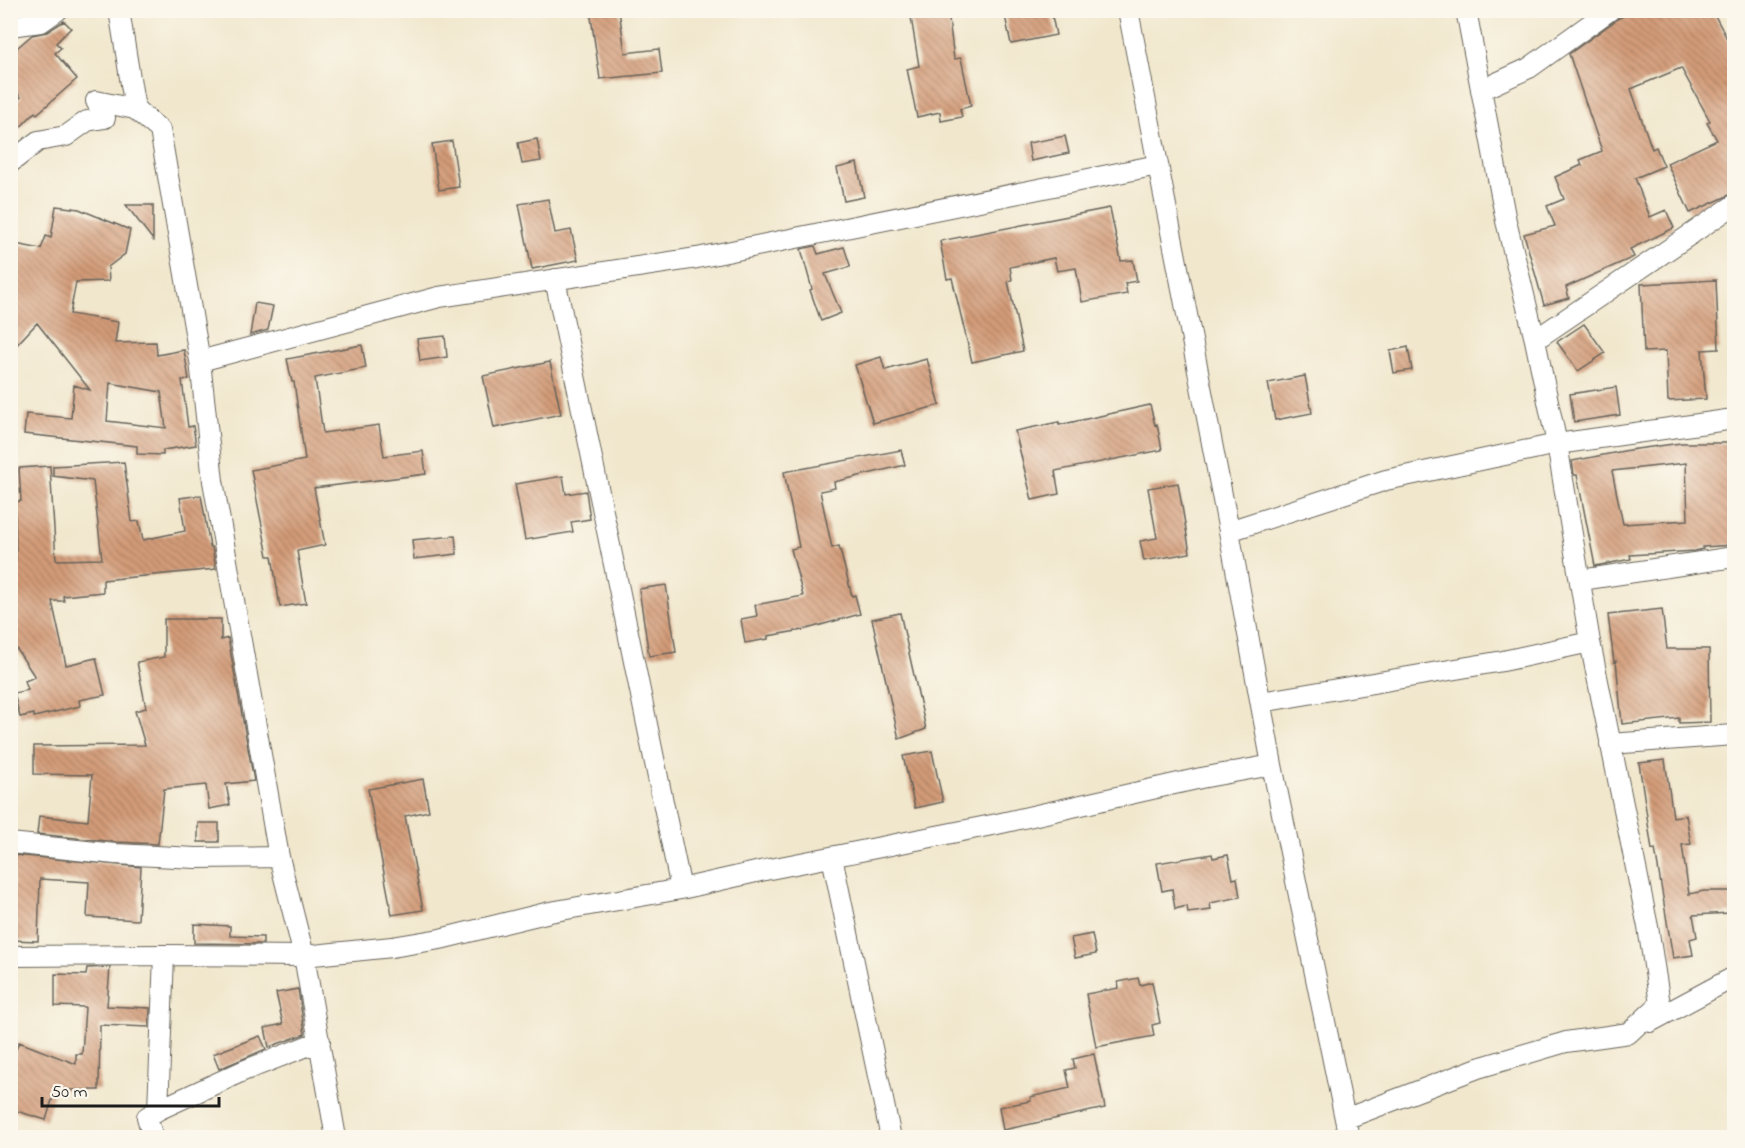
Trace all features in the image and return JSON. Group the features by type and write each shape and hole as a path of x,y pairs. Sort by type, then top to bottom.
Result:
{"street":[{"path":"10,26 41,22 58,10"},
{"path":"119,10 135,109"},
{"path":"1128,10 1272,765 1347,1128 1478,1068 1566,1042 1629,1033 1734,976"},
{"path":"1466,10 1506,221 1557,444 1590,642 1648,927 1660,1004 1629,1033"},
{"path":"1481,90 1529,68 1610,10"},
{"path":"10,163 38,141 66,136 87,121 105,118 96,102 135,109 160,130 200,361 213,481 279,858 304,956 336,1137"},
{"path":"200,361 439,297 697,258 1158,165"},
{"path":"1535,340 1734,205"},
{"path":"555,279 681,889"},
{"path":"1229,531 1386,480 1557,444 1734,419"},
{"path":"1581,580 1734,557"},
{"path":"1261,702 1503,661 1590,642"},
{"path":"1610,744 1734,735"},
{"path":"10,956 304,956 392,947 440,939 550,912 681,889 997,824 1201,778 1272,765"},
{"path":"10,843 196,858 279,858"},
{"path":"832,857 891,1137"},
{"path":"158,1110 164,955"},
{"path":"153,1137 147,1118 158,1110 243,1071 320,1041"}],"building":[{"path":"590,10 619,10 625,53 659,49 662,73 600,79"},
{"path":"1636,10 1712,10 1734,52 1734,193 1690,213 1667,163 1717,140 1707,123 1710,121 1681,68 1631,89 1652,149 1656,147 1664,166 1635,178 1650,217 1666,210 1674,228 1630,249 1634,257 1566,287 1569,298 1544,305 1524,234 1555,226 1547,206 1564,199 1555,177 1582,165 1580,160 1602,151 1569,54 1619,18"},
{"path":"910,11 948,11 954,59 961,58 971,106 960,109 962,117 941,121 940,112 917,117 907,69 919,66"},
{"path":"1004,11 1051,11 1056,35 1011,44"},
{"path":"64,21 71,28 56,43 61,48 55,53 77,79 37,114 35,112 10,138 10,109 21,97 10,85 10,54 32,35 47,32"},
{"path":"1065,136 1069,153 1031,161 1028,143"},
{"path":"537,139 541,161 522,164 518,143"},
{"path":"452,141 459,187 439,190 432,144"},
{"path":"857,163 864,197 844,201 837,168"},
{"path":"548,199 555,233 571,230 578,260 532,269 519,204"},
{"path":"126,205 153,205 153,240"},
{"path":"56,206 79,209 130,230 125,254 108,267 109,281 76,282 70,314 118,322 115,343 156,342 157,355 184,350 189,379 182,380 188,427 193,426 196,445 163,450 163,455 137,454 137,446 24,434 26,414 71,418 74,385 90,390 37,323 10,352 10,243 41,249 46,236 51,238","holes":["110,383 161,392 166,428 107,421"]},
{"path":"1110,208 1121,261 1133,260 1137,281 1125,283 1127,294 1082,302 1076,268 1057,271 1054,258 1010,267 1012,280 1008,281 1023,351 972,362 952,278 947,279 940,241"},
{"path":"815,246 818,254 844,247 850,265 850,267 825,274 841,313 821,321 810,290 812,289 801,249"},
{"path":"1716,280 1719,349 1702,350 1706,399 1668,401 1666,351 1644,352 1641,284"},
{"path":"255,303 273,306 268,330 250,335"},
{"path":"1584,324 1605,353 1578,371 1557,342"},
{"path":"445,336 447,357 420,361 417,339"},
{"path":"362,345 366,368 315,378 323,433 379,425 384,456 423,451 426,474 314,488 325,545 297,551 306,603 280,607 272,556 268,556 251,470 305,460 294,382 292,382 287,359"},
{"path":"1408,347 1412,370 1394,373 1390,351"},
{"path":"881,357 885,370 927,359 940,405 873,423 855,365"},
{"path":"550,362 561,414 494,428 483,376"},
{"path":"1305,376 1312,413 1275,420 1268,383"},
{"path":"1616,387 1620,415 1574,422 1570,394"},
{"path":"1150,405 1155,425 1157,424 1162,450 1055,471 1059,494 1032,500 1015,431 1059,422 1059,425"},
{"path":"1681,443 1729,443 1729,465 1733,465 1734,545 1703,547 1695,551 1630,555 1631,559 1595,566 1577,475 1574,475 1572,461","holes":["1686,463 1688,520 1623,524 1612,471"]},
{"path":"901,450 905,465 834,482 835,488 820,491 832,548 839,546 852,596 855,595 860,614 745,643 741,619 757,616 755,605 803,596 791,549 799,547 784,472"},
{"path":"124,462 132,522 139,521 143,540 185,531 180,498 201,495 216,569 103,580 103,592 63,596 64,601 52,601 66,665 96,658 105,695 79,700 80,706 34,717 34,714 20,717 14,693 28,690 25,681 35,677 10,639 10,563 16,563 15,502 21,501 19,468 50,466 56,560 102,559 93,481 53,476 53,466"},
{"path":"563,476 566,494 586,491 590,519 571,522 573,532 525,540 515,484"},
{"path":"1178,483 1190,553 1144,561 1140,541 1157,538 1148,488"},
{"path":"455,536 457,554 414,559 412,540"},
{"path":"666,585 676,652 649,656 639,589"},
{"path":"1662,609 1667,649 1709,649 1710,722 1679,723 1679,718 1622,724 1616,661 1614,662 1608,615"},
{"path":"900,613 926,729 899,739 872,619"},
{"path":"164,619 221,619 221,640 228,638 254,781 226,784 230,805 209,809 206,785 164,789 158,844 37,834 39,816 88,821 92,775 34,774 34,746 145,745 135,711 146,708 137,662 164,657"},
{"path":"932,751 943,802 915,808 903,756"},
{"path":"1665,760 1673,817 1686,815 1691,844 1682,845 1689,894 1704,891 1731,891 1731,913 1693,915 1697,937 1690,939 1693,955 1673,958 1655,849 1652,850 1639,763"},
{"path":"423,779 429,811 405,816 423,910 392,915 368,789"},
{"path":"198,823 219,823 219,842 198,842"},
{"path":"1212,854 1213,858 1228,855 1233,879 1237,878 1240,897 1210,903 1211,910 1188,913 1187,906 1175,909 1172,889 1162,891 1157,863"},
{"path":"14,855 141,867 138,920 87,917 89,882 40,879 38,941 11,940"},
{"path":"194,924 230,926 230,936 263,937 263,944 194,943"},
{"path":"1092,934 1096,954 1075,958 1071,938"},
{"path":"110,967 107,1006 150,1008 149,1027 100,1025 99,1090 55,1090 46,1120 10,1109 10,1065 19,1042 76,1064 76,1054 82,1054 85,1007 55,1006 55,974 86,975 87,968"},
{"path":"1138,978 1140,985 1152,982 1160,1023 1152,1025 1154,1036 1096,1047 1086,994 1119,988 1118,982"},
{"path":"298,989 305,1034 269,1047 265,1028 283,1024 276,993"},
{"path":"260,1036 266,1049 219,1069 213,1054"},
{"path":"1094,1054 1105,1108 1003,1130 999,1107 1031,1101 1030,1097 1070,1088 1066,1070 1075,1068 1073,1059"}]}
